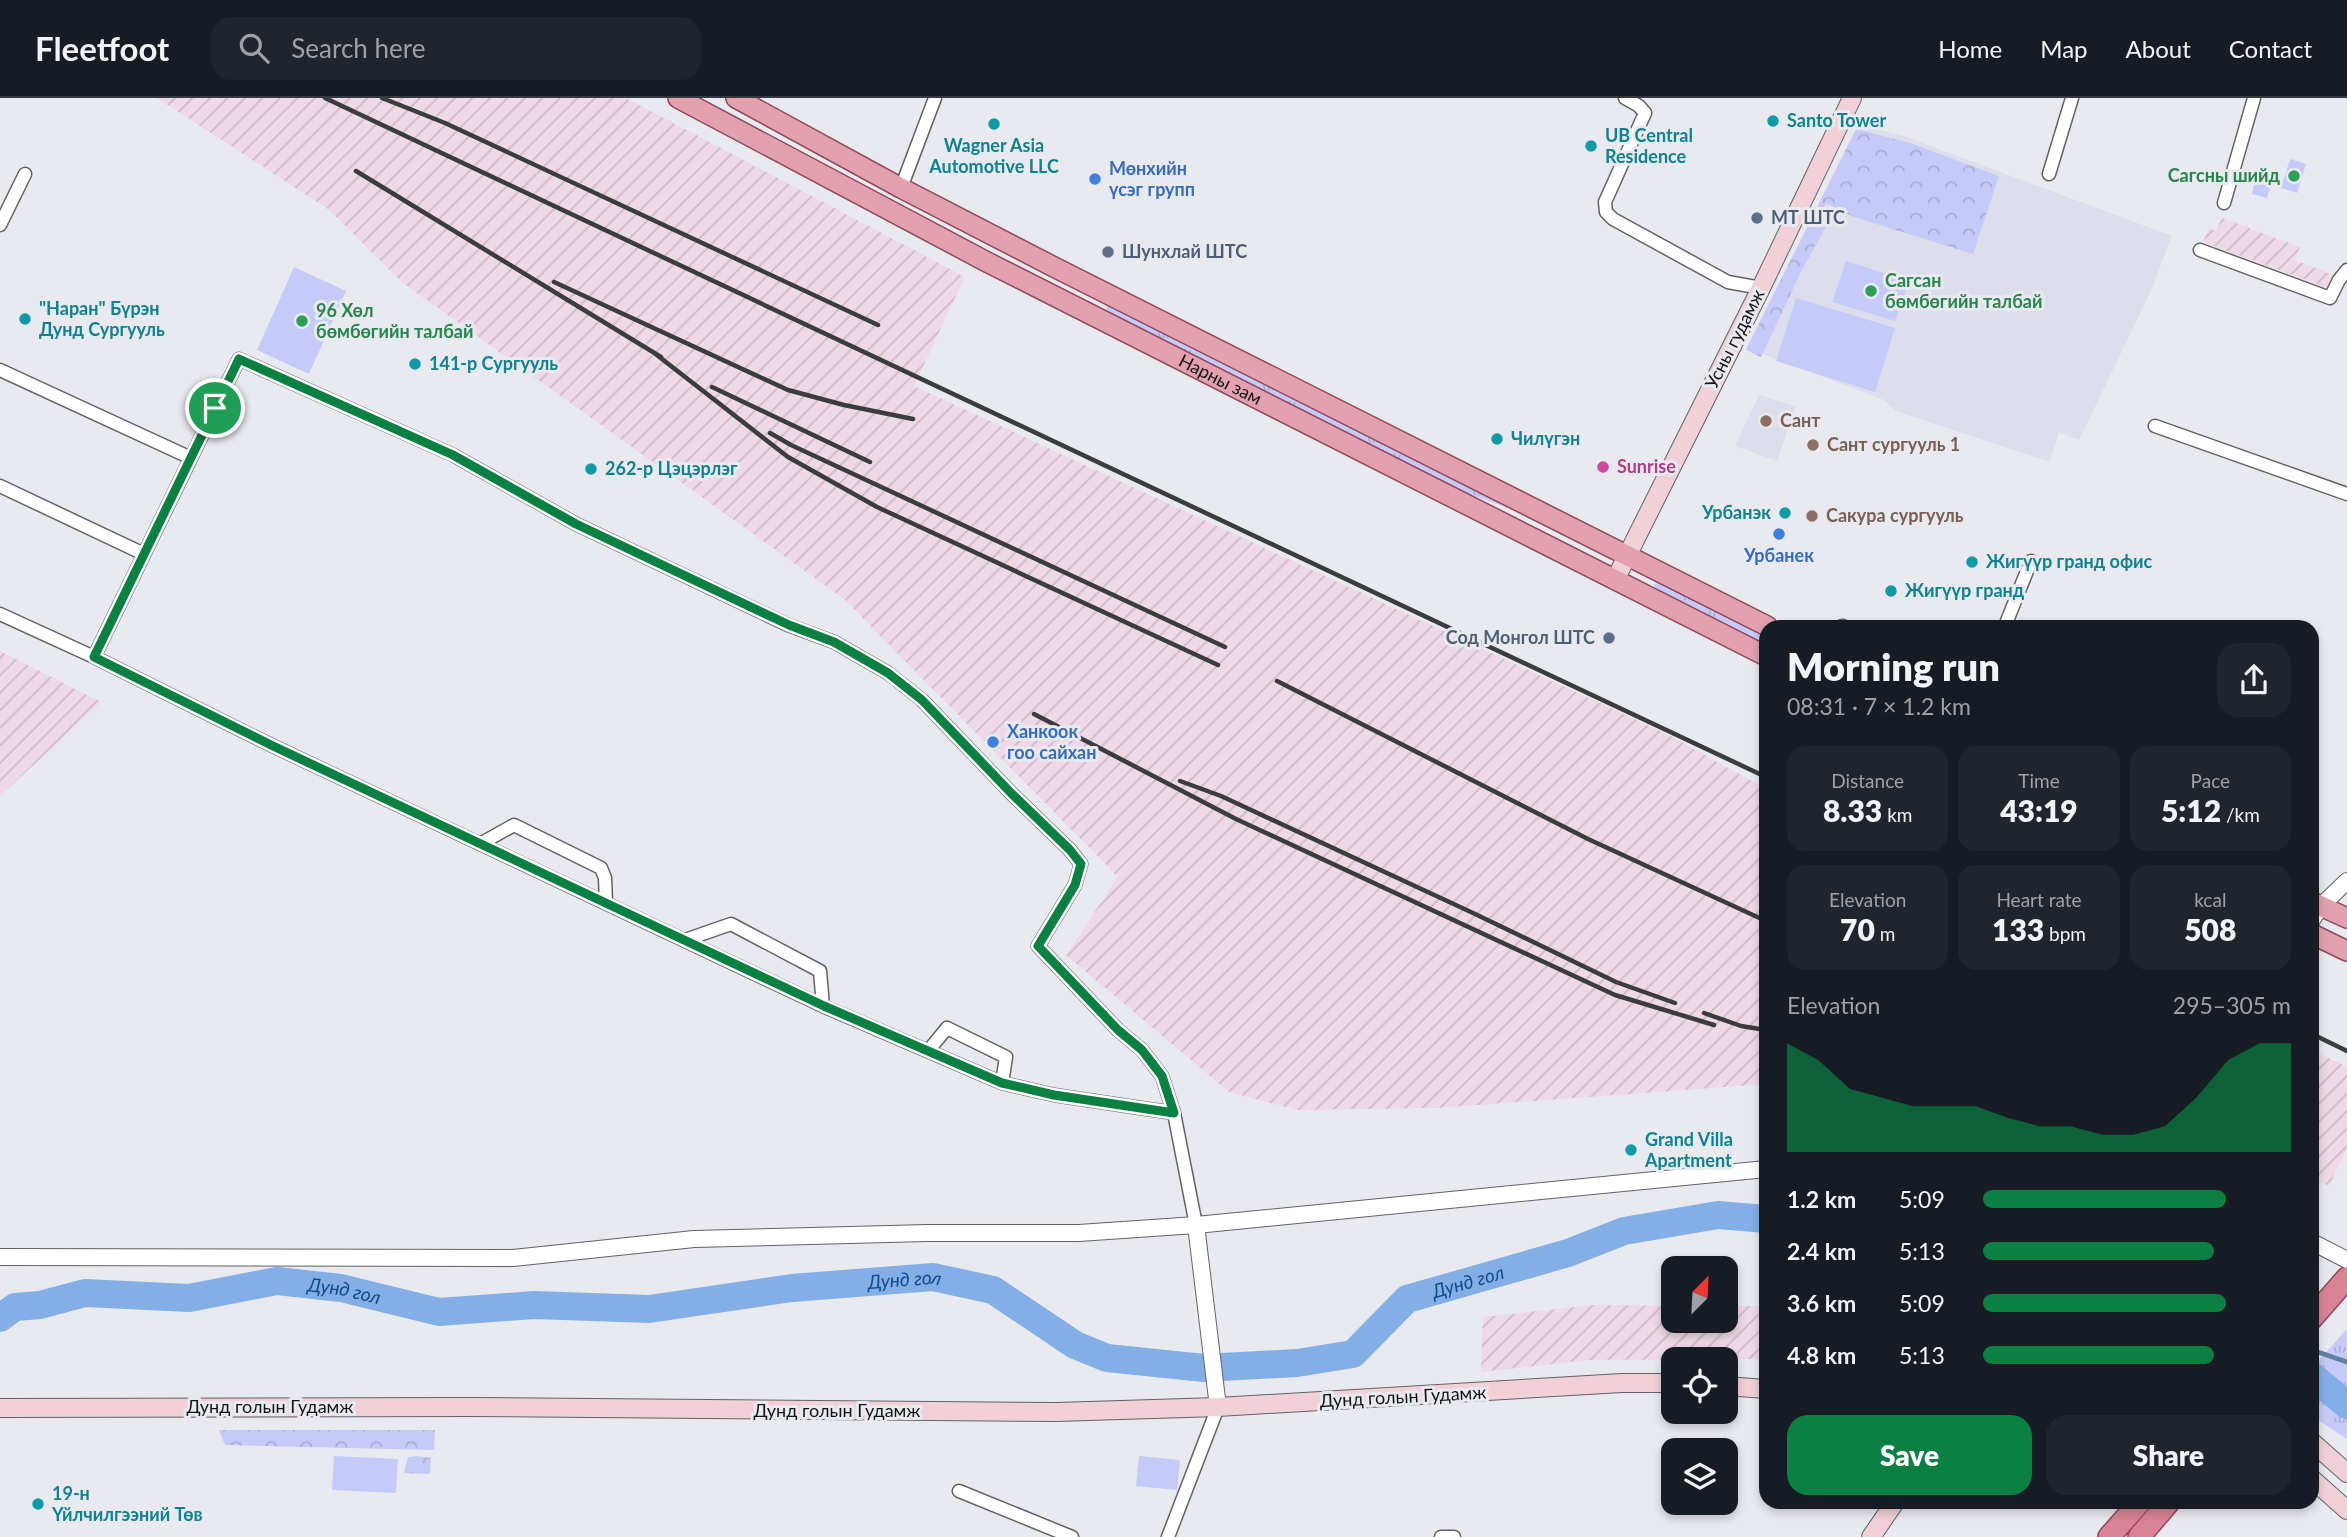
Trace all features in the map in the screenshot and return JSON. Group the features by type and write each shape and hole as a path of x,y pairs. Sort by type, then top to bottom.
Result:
{"highway":[{"path":"2319,1310 2347,1278"},
{"path":"2109,1537 2134,1509"},
{"path":"2139,1537 2163,1509"}],"main road":[{"name":"Нарны зам","path":"678,98 1032,285 1759,652"},
{"name":"Нарны зам","path":"736,98 901,188 1759,622"},
{"name":"Усны гудамж","path":"1615,580 1761,288 1852,98"},
{"path":"1032,285 1065,290 1096,306 1102,304 1104,299 1093,286"},
{"path":"2319,910 2347,918"},
{"path":"2319,937 2347,951"},
{"name":"Дунд голын Гудамж","path":"0,1408 470,1407 1056,1412 1218,1408 1622,1383 1661,1383"},
{"path":"1738,1387 1759,1388"},
{"path":"2319,1448 2347,1473"},
{"path":"2319,1485 2347,1510"},
{"path":"1871,1537 1890,1509"}],"street":[{"path":"901,188 935,98"},
{"path":"1625,98 1645,113 1605,202 1606,212 1613,219 1728,282 1761,288"},
{"path":"2049,174 2072,98"},
{"path":"2224,203 2254,98"},
{"path":"0,225 25,174"},
{"path":"2200,250 2330,298 2347,270"},
{"path":"94,657 239,359 453,455 576,524 789,625 834,642 888,673 922,700 1081,864 1075,885 1038,946 1118,1030 1142,1050 1162,1076 1174,1113 1196,1225 1218,1408 1168,1537"},
{"path":"0,370 191,458"},
{"path":"2155,426 2347,494"},
{"path":"0,486 144,554"},
{"path":"2007,620 2031,561"},
{"path":"0,614 824,1006 1002,1083 1054,1095 1174,1113"},
{"path":"480,844 514,825 601,868 605,878 606,903"},
{"path":"2319,906 2347,881"},
{"path":"685,940 731,924 820,971 824,1006"},
{"path":"928,1051 947,1028 1006,1057 1002,1083"},
{"path":"0,1257 513,1258 694,1239 927,1233 1079,1233 1196,1225 1759,1170"},
{"path":"2319,1246 2347,1260"},
{"path":"958,1491 1072,1537"},
{"path":"1441,1537 1454,1537"}],"shaded area":[{"path":"157,98 626,98 965,277 914,386 1669,735 1759,785 1759,1085 1438,1108 1297,1110 1229,1092 1066,955 1118,877 844,599 403,283 328,209"},
{"path":"1858,125 1904,136 2172,236 2150,293 2079,440 2059,432 2050,462 1896,411 1884,400 1746,348"},
{"path":"2222,218 2300,247 2295,260 2333,275 2328,288 2203,242 2209,228 2216,231"},
{"path":"1759,395 1796,406 1777,461 1735,446"},
{"path":"0,651 101,702 0,796"},
{"path":"2319,1053 2347,1067 2347,1148 2329,1186 2319,1181"},
{"path":"1595,1305 1661,1306 1661,1334 1738,1334 1738,1306 1759,1306 1759,1359 1738,1359 1738,1347 1661,1347 1661,1360 1589,1360 1481,1372 1483,1317"}],"green space":[{"path":"1856,129 1910,143 1999,176 1973,254 1854,217 1826,203 1822,210 1832,215 1799,276 1761,357 1746,350"},
{"name":"Сагсны шийд","path":"2290,159 2306,164 2297,193 2281,188"},
{"path":"2257,173 2273,177 2267,198 2252,194"},
{"name":"Сагсан бөмбөгийн талбай","path":"1846,261 1909,281 1895,321 1832,302"},
{"name":"96 Хөл бөмбөгийн талбай","path":"294,267 346,291 309,374 257,350"},
{"path":"1796,298 1895,328 1875,392 1776,361"},
{"path":"1109,303 1523,513 1455,489 1105,311"},
{"path":"1657,582 1759,633 1759,641 1659,591 1654,585"},
{"path":"2347,1329 2347,1439 2319,1421 2319,1360"},
{"path":"219,1430 435,1430 434,1450 225,1445"},
{"path":"334,1456 398,1459 396,1493 332,1490"},
{"path":"1139,1456 1180,1460 1177,1490 1136,1486"},
{"path":"408,1457 431,1458 430,1474 404,1473"}],"waterway":[{"name":"Дунд гол","path":"0,1318 15,1307 40,1305 85,1293 189,1298 277,1281 341,1288 439,1312 534,1305 649,1309 792,1288 933,1277 993,1290 1075,1345 1107,1358 1204,1368 1297,1363 1353,1354 1407,1299 1568,1253 1624,1231 1718,1215 1759,1218"},
{"path":"2319,1352 2347,1362"},
{"name":"Дунд гол","path":"2319,1382 2347,1405"}],"railway":[{"path":"325,98 1759,774"},
{"path":"382,98 445,123 878,325"},
{"path":"356,171 661,357"},
{"path":"554,282 788,390 913,419"},
{"path":"653,352 788,457 877,507 1218,665"},
{"path":"712,387 870,462"},
{"path":"770,433 1225,647"},
{"path":"1277,681 1588,839 1759,918"},
{"path":"1034,714 1236,819 1615,995 1714,1025"},
{"path":"1180,781 1221,796 1616,982 1675,1003"},
{"path":"1704,1013 1741,1026 1759,1029"},
{"path":"2319,1037 2347,1051"}],"place":[{"name":"Santo Tower","path":"1773,121"},
{"name":"Wagner Asia Automotive LLC","path":"994,124"},
{"name":"UB Central Residence","path":"1591,146"},
{"name":"Сагсны шийд","path":"2294,176"},
{"name":"Мөнхийн үсэг групп","path":"1095,179"},
{"name":"МТ ШТС","path":"1757,218"},
{"name":"Шунхлай ШТС","path":"1108,252"},
{"name":"Сагсан бөмбөгийн талбай","path":"1871,291"},
{"name":"\"Наран\" Бүрэн Дунд Сургууль","path":"25,319"},
{"name":"96 Хөл бөмбөгийн талбай","path":"302,321"},
{"name":"141-р Сургууль","path":"415,364"},
{"name":"Сант","path":"1766,421"},
{"name":"Чилүгэн","path":"1497,439"},
{"name":"Сант сургууль 1","path":"1813,445"},
{"name":"Sunrise","path":"1603,467"},
{"name":"262-р Цэцэрлэг","path":"591,469"},
{"name":"Урбанэк","path":"1785,513"},
{"name":"Сакура сургууль","path":"1812,516"},
{"name":"Урбанек","path":"1779,534"},
{"name":"Жигүүр гранд офис","path":"1972,562"},
{"name":"Жигүүр гранд","path":"1891,591"},
{"name":"Сод Монгол ШТС","path":"1609,638"},
{"name":"Ханкоок гоо сайхан","path":"993,742"},
{"name":"Grand Villa Apartment","path":"1631,1150"},
{"name":"19-н Үйлчилгээний Төв","path":"38,1504"}],"route":[{"path":"239,359 453,455 576,524 789,625 834,642 888,673 922,700 1081,864 1075,885 1038,946 1118,1030 1142,1050 1162,1076 1174,1113 1054,1095 1002,1083 824,1006 271,745 94,657 215,408 239,359"}]}
